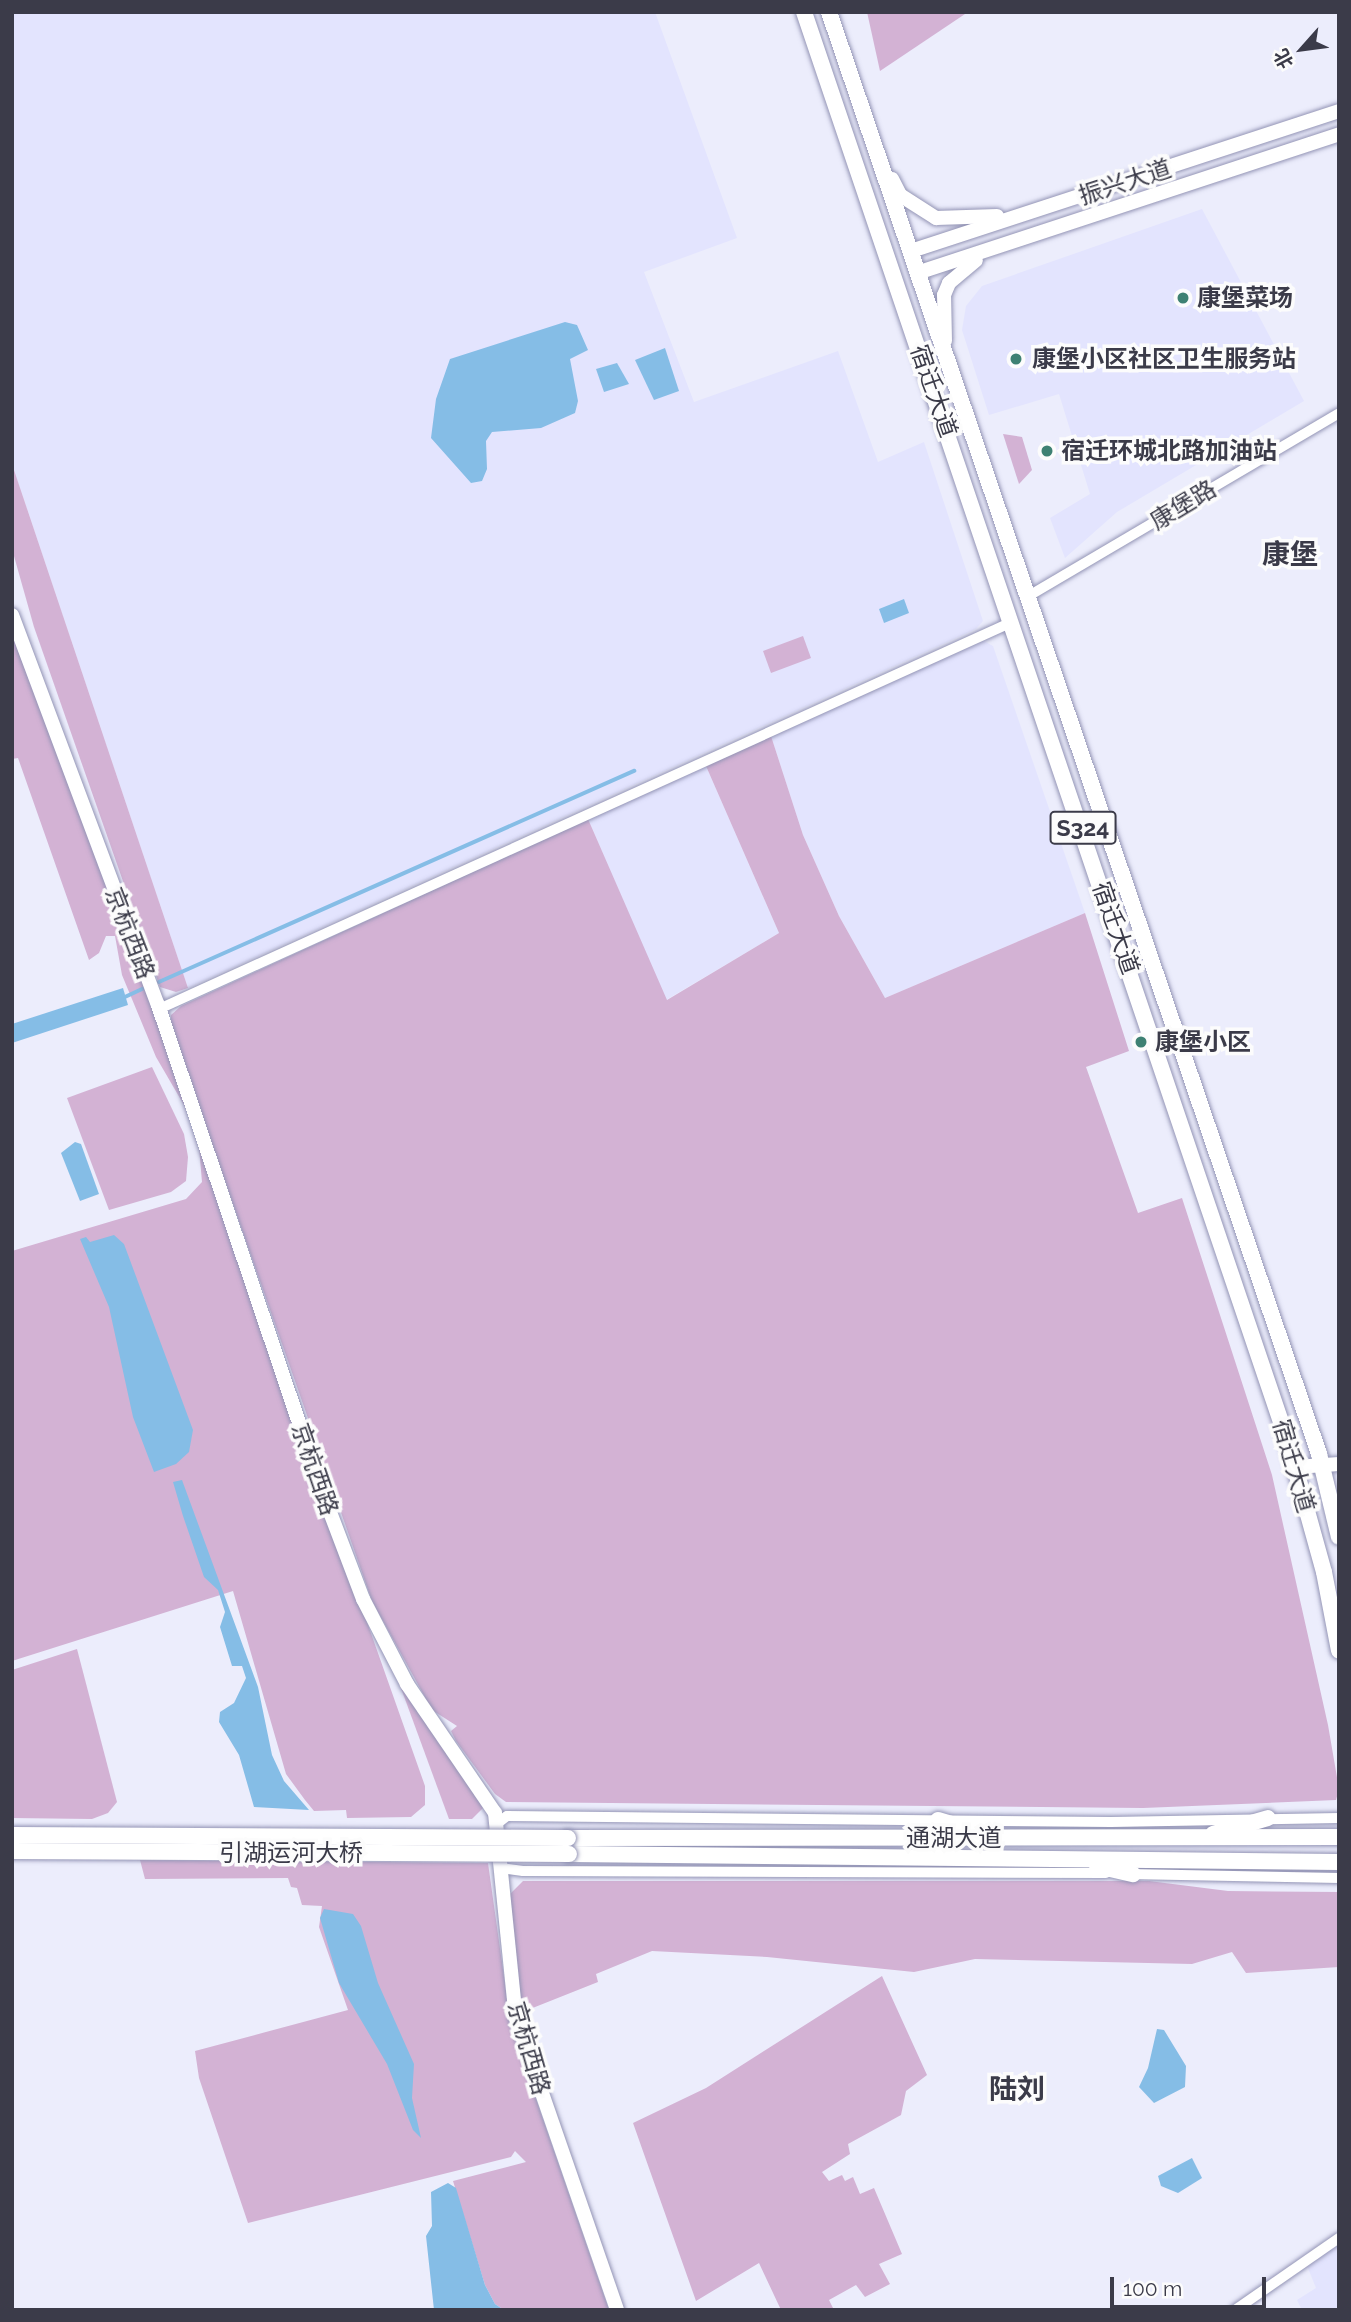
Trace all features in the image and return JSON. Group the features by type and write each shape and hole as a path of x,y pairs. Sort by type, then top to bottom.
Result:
{"main road":[{"name":"宿迁大道","path":"804,12 1296,1467 1339,1651"},
{"name":"宿迁大道","path":"829,12 1321,1464 1339,1537"},
{"path":"1317,118 1339,102"},
{"name":"振兴大道","path":"911,251 1339,111"},
{"name":"振兴大道","path":"917,273 1336,135"},
{"path":"873,141 900,195 936,218 957,220 1040,210"},
{"path":"956,386 942,310 949,283 976,259 1042,232"},
{"name":"京杭西路","path":"12,615 159,1009 321,1491 363,1599 407,1684 488,1800 498,1823 516,2018 617,2310"},
{"path":"1296,1467 1339,1464"},
{"path":"1203,1838 1268,1818"},
{"path":"938,1820 1002,1838"},
{"name":"引湖运河大桥","path":"12,1835 569,1846"},
{"name":"通湖大道","path":"569,1846 1002,1838 1339,1838"},
{"path":"1288,1838 1295,1853 1288,1861"},
{"name":"通湖大道","path":"569,1846 1071,1859 1339,1861"},
{"name":"引湖运河大桥","path":"12,1851 569,1846"},
{"path":"1071,1859 1133,1874"}],"street":[{"name":"康堡路","path":"1027,597 1339,413"},
{"path":"159,1009 1012,622"},
{"path":"498,1823 507,1816 938,1820 1339,1818"},
{"path":"501,1868 1339,1878"},
{"path":"1235,2310 1339,2238"}],"shaded area":[{"path":"12,12 655,12 737,238 644,272 694,402 838,351 878,462 924,442 983,621 976,629 188,988 12,464"},
{"path":"867,12 968,12 880,71"},
{"path":"1202,209 1304,401 1117,512 1065,558 1050,518 1090,494 1059,394 989,415 962,330 966,306 982,286"},
{"path":"1003,434 1022,437 1032,470 1019,484"},
{"path":"12,464 188,988 176,992 160,987 34,627 12,549"},
{"path":"12,632 135,959 188,1112 156,1057 122,975 115,936 106,936 99,953 89,960 18,758 12,759"},
{"path":"803,636 811,658 771,673 763,651"},
{"path":"982,640 993,646 1085,913 885,998 839,916 803,835 771,736"},
{"path":"771,736 803,835 839,916 885,998 1085,913 1129,1051 1086,1067 1138,1213 1182,1198 1272,1475 1328,1725 1339,1789 1336,1800 1143,1808 506,1802 495,1794 456,1741 451,1731 457,1726 432,1710 372,1601 171,1027 171,1015 181,1006 588,819 667,1000 779,933 706,766"},
{"path":"706,766 779,933 666,1000 588,819"},
{"path":"152,1067 184,1134 188,1157 186,1181 171,1192 109,1210 67,1098"},
{"path":"199,1147 425,1786 425,1805 411,1817 347,1818 346,1810 314,1811 305,1800 286,1774 233,1591 12,1661 12,1251 186,1199 202,1182"},
{"path":"77,1649 117,1802 108,1813 92,1819 12,1818 12,1670"},
{"path":"398,1680 483,1808 472,1819 449,1819"},
{"path":"140,1860 488,1863 511,2027 609,2310 504,2310 495,2304 485,2285 453,2181 526,2162 515,2151 511,2157 248,2223 199,2078 195,2051 348,2010 319,1927 322,1906 302,1905 297,1888 291,1887 288,1878 145,1879"},
{"path":"523,1881 1149,1881 1228,1891 1339,1892 1339,1967 1246,1973 1232,1952 1192,1964 975,1959 914,1972 767,1957 652,1951 596,1974 598,1982 520,2013 508,1896"},
{"path":"882,1976 927,2075 906,2091 901,2115 848,2144 850,2154 822,2172 829,2181 842,2175 845,2181 853,2177 860,2194 874,2188 902,2254 879,2264 890,2284 865,2297 856,2285 829,2300 834,2310 781,2310 759,2263 696,2301 633,2123 706,2088"},
{"path":"1339,2240 1339,2310 1302,2310 1297,2300 1316,2288 1306,2263"}],"water":[{"path":"565,322 577,325 588,350 570,359 578,401 575,413 541,428 492,432 486,441 487,469 482,481 471,483 431,438 436,399 450,359"},
{"path":"665,348 679,391 654,400 635,360"},
{"path":"617,363 629,384 604,392 596,369"},
{"path":"904,599 909,613 884,623 879,609"},
{"path":"123,988 128,1005 12,1043 12,1024"},
{"path":"75,1142 81,1144 99,1194 80,1201 61,1153"},
{"path":"114,1235 124,1244 193,1430 189,1452 176,1464 154,1472 133,1417 109,1307 80,1239 86,1237 90,1242"},
{"path":"182,1480 258,1687 272,1755 284,1781 309,1810 254,1807 239,1755 219,1722 220,1712 234,1703 246,1678 242,1666 232,1666 220,1627 225,1612 218,1590 204,1577 183,1516 173,1482"},
{"path":"324,1909 353,1914 361,1926 378,1983 414,2064 412,2098 421,2138 413,2130 387,2064 339,1983 320,1918"},
{"path":"1157,2029 1164,2030 1186,2066 1185,2087 1154,2103 1139,2087 1148,2068"},
{"path":"1192,2158 1202,2178 1178,2193 1161,2186 1158,2176"},
{"path":"448,2183 456,2188 485,2285 495,2304 504,2310 434,2310 426,2236 432,2226 431,2192"}],"waterway":[{"path":"159,982 634,771"},
{"path":"125,997 142,989"}],"place":[{"name":"康堡菜场","path":"1183,298"},
{"name":"康堡小区社区卫生服务站","path":"1016,359"},
{"name":"宿迁环城北路加油站","path":"1047,451"},
{"name":"康堡小区","path":"1141,1042"}],"district":[{"name":"康堡","path":"1290,555"},
{"name":"陆刘","path":"1017,2090"}]}
